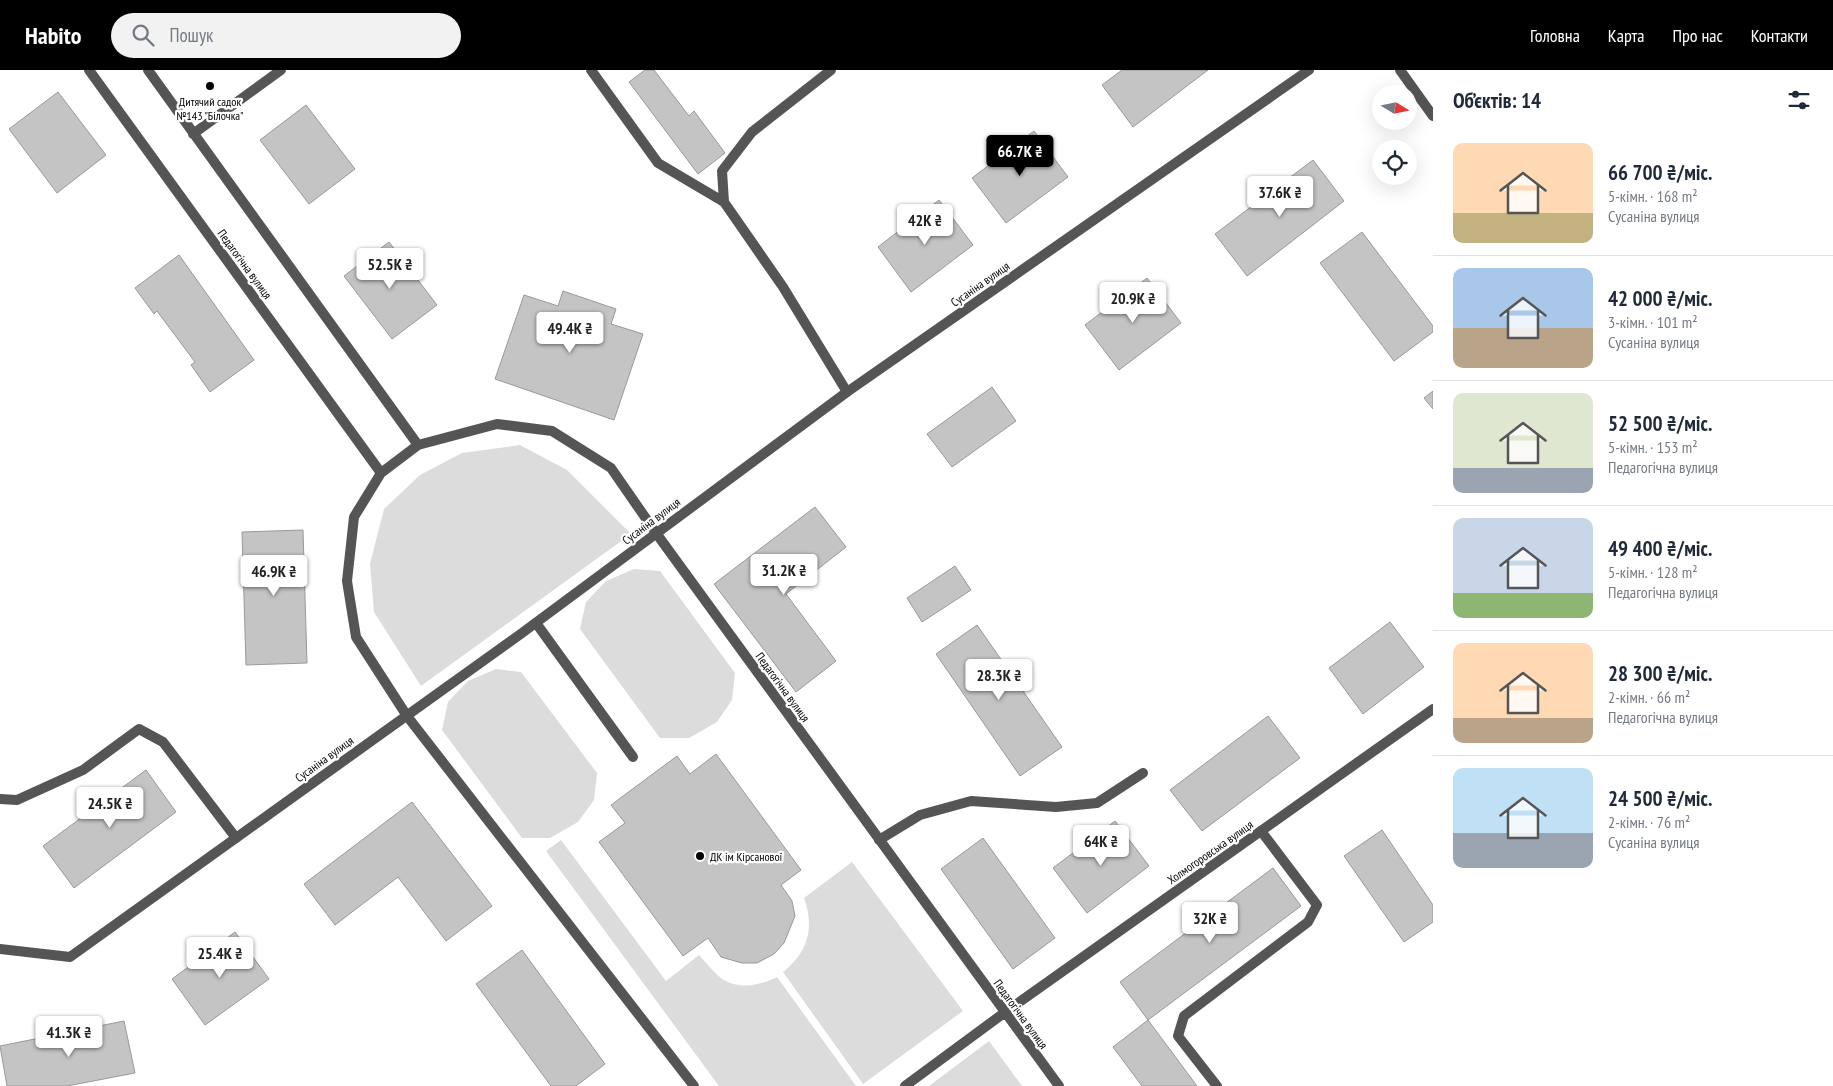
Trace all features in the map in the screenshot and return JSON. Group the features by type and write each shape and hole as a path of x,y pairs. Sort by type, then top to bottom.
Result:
{"street":[{"name":"Педагогічна вулиця","path":"89,70 381,473"},
{"path":"148,70 418,445"},
{"path":"193,134 282,70"},
{"path":"590,70 658,163 724,202 783,287 847,392"},
{"path":"724,202 722,170 752,132 831,70"},
{"name":"Сусаніна вулиця","path":"0,949 70,957 536,623 847,392 1309,70"},
{"path":"1400,70 1433,116"},
{"name":"Педагогічна вулиця","path":"694,1086 407,716 356,637 347,581 354,517 381,473 418,445 497,424 552,431 612,468 656,533 1058,1086"},
{"path":"536,623 633,756"},
{"name":"Холмогоровська вулиця","path":"904,1086 1433,709"},
{"path":"0,799 17,800 83,770 139,729 163,742 236,838"},
{"path":"879,840 920,815 971,801 1056,807 1097,802 1143,773"},
{"path":"1216,1086 1178,1036 1184,1016 1308,922 1317,906 1261,831"}],"shaded area":[{"path":"520,445 567,470 631,534 421,686 374,612 370,564 384,509 420,475 462,453"},
{"path":"634,569 660,571 735,673 732,700 717,722 689,738 660,738 580,629 586,602 606,581"},
{"path":"496,669 521,672 597,773 594,800 578,822 550,838 522,838 442,730 448,702 468,681"},
{"path":"561,840 666,981 699,955 718,976 734,984 749,985 763,983 777,977 856,1086 719,1086 546,851"},
{"path":"852,862 963,1011 863,1084 783,972 792,964 804,948 807,939 809,919 804,898"},
{"path":"989,1041 1022,1086 929,1086"}],"building":[{"path":"645,70 654,70 689,116 694,111 725,153 698,174 629,82"},
{"path":"1122,70 1208,70 1133,127 1102,85"},
{"path":"58,92 106,155 57,193 9,129"},
{"path":"306,105 355,169 309,204 260,140"},
{"path":"1034,131 1068,177 1006,223 972,178"},
{"path":"1313,160 1344,201 1247,276 1215,234"},
{"path":"939,200 973,245 911,292 878,247"},
{"path":"1362,232 1433,326 1433,332 1394,361 1320,263"},
{"path":"389,242 437,305 392,339 344,276"},
{"path":"179,255 254,360 210,392 191,365 195,362 157,311 154,314 135,288"},
{"path":"1147,278 1181,323 1119,370 1085,325"},
{"path":"563,291 616,309 611,324 643,334 614,420 495,379 524,295 558,306"},
{"path":"992,387 1016,421 952,467 927,434"},
{"path":"1433,391 1433,409 1424,398"},
{"path":"815,507 846,547 786,594 836,661 796,692 714,584"},
{"path":"303,530 307,663 246,665 242,532"},
{"path":"955,566 971,590 922,622 907,598"},
{"path":"1390,622 1424,667 1363,714 1329,668"},
{"path":"977,625 1062,747 1020,776 936,654"},
{"path":"1268,716 1300,758 1202,831 1170,790"},
{"name":"ДК ім Кірсанової","path":"716,754 801,870 781,885 792,901 795,916 784,943 774,954 757,963 742,963 721,957 708,938 683,956 599,842 625,823 611,805 677,756 690,774"},
{"path":"146,770 176,812 74,888 43,846"},
{"path":"412,802 492,906 446,941 398,877 335,925 304,884"},
{"path":"1115,821 1149,866 1087,913 1053,868"},
{"path":"1382,830 1433,905 1433,922 1404,942 1344,856"},
{"path":"983,838 1055,938 1013,969 941,869"},
{"path":"1273,868 1301,906 1148,1020 1120,982"},
{"path":"235,932 269,979 205,1025 172,979"},
{"path":"522,950 605,1064 576,1086 551,1086 476,984"},
{"path":"1148,1020 1197,1086 1142,1086 1113,1047"},
{"path":"124,1021 135,1073 67,1086 7,1086 0,1046"}],"place":[{"name":"Дитячий садок №143 \"Білочка\"","path":"210,86"},
{"name":"ДК ім Кірсанової","path":"700,856"}]}
